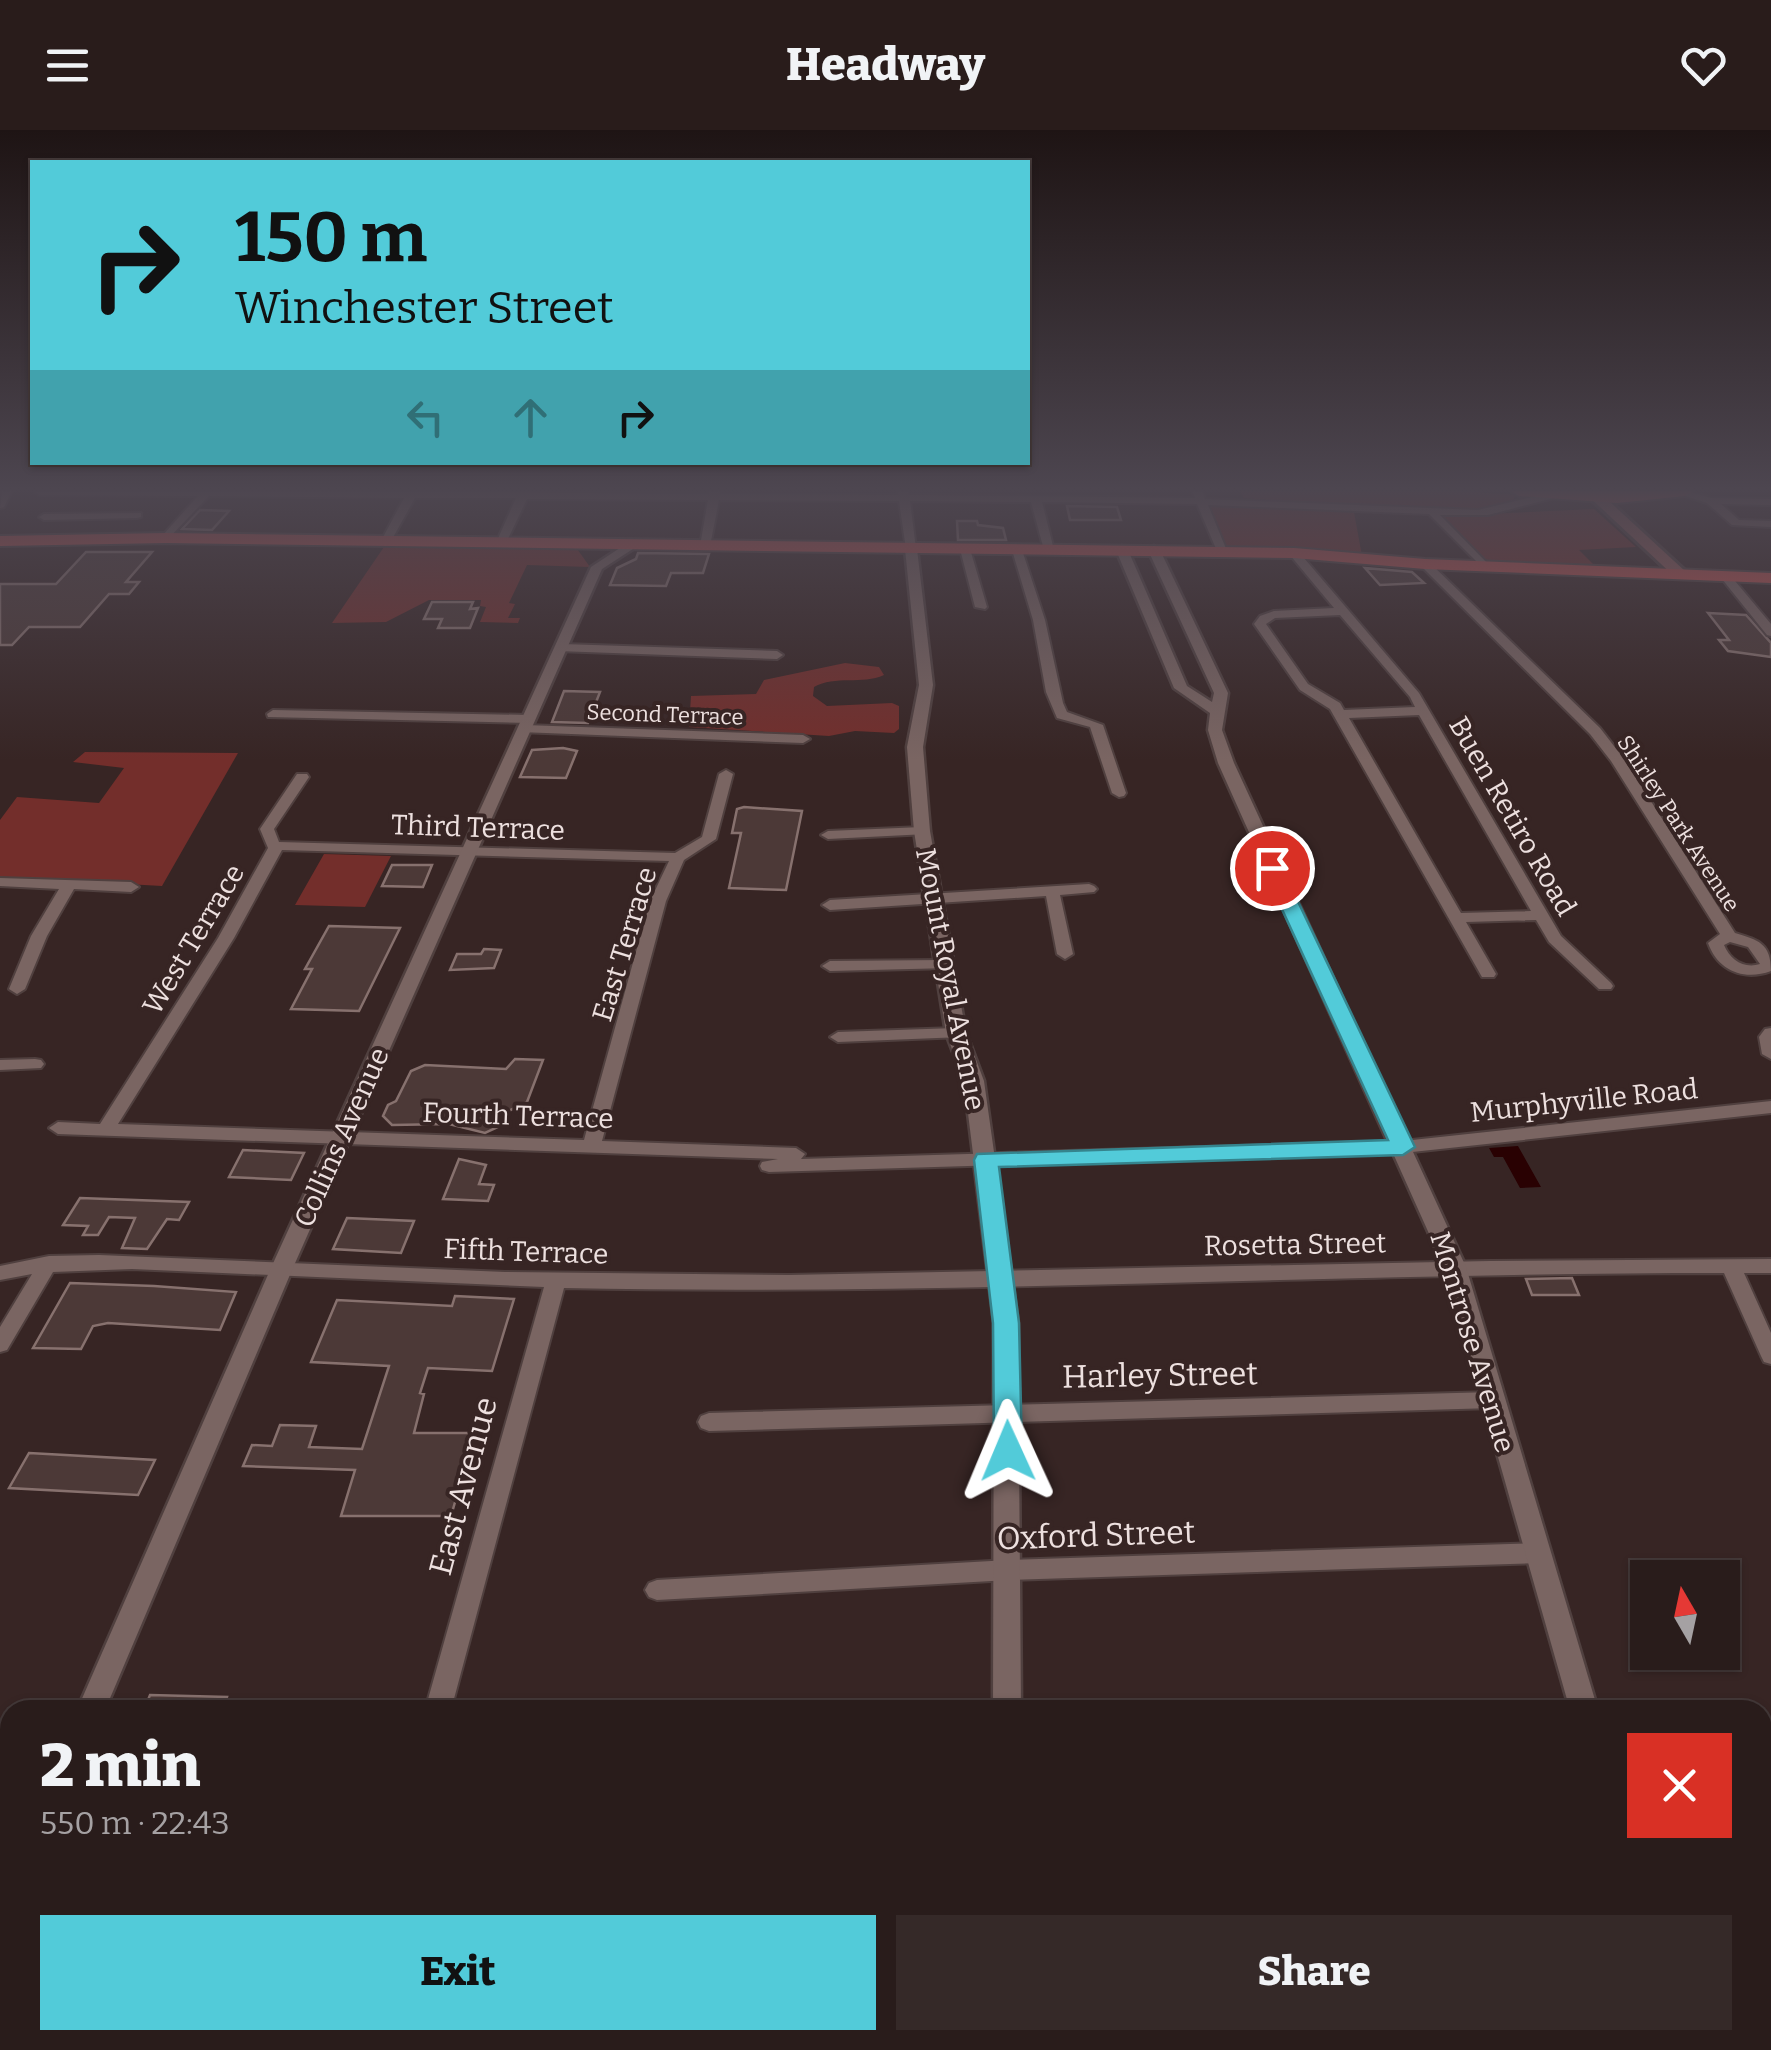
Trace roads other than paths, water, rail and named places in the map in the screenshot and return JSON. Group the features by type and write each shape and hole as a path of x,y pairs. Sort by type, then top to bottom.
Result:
{"street":[{"name":"Collins Avenue","path":"95,1700 281,1270 591,581"},
{"name":"Mount Royal Avenue","path":"914,581 926,685 915,747 922,832 956,1032 974,1081 1000,1278 1008,1412 1007,1700"},
{"path":"973,581 980,607"},
{"path":"1027,581 1039,620 1048,684 1055,702 1062,714 1096,725 1119,793"},
{"path":"1135,581 1181,688 1217,711"},
{"name":"Montrose Avenue","path":"1168,581 1221,693 1215,730 1226,763 1455,1268 1581,1700"},
{"name":"Buen Retiro Road","path":"1317,581 1424,712 1556,940 1605,986"},
{"name":"Shirley Park Avenue","path":"1441,581 1618,759 1729,936"},
{"path":"1729,581 1771,632"},
{"path":"1342,611 1274,615 1260,624 1304,687 1335,706 1488,974"},
{"path":"562,648 777,655"},
{"name":"Buen Retiro Road","path":"1340,714 1424,712"},
{"name":"Second Terrace","path":"273,714 803,739"},
{"name":"East Terrace","path":"592,1146 643,951 678,857 709,839 726,774"},
{"name":"West Terrace","path":"105,1130 226,938 277,846 267,829 302,777"},
{"path":"828,835 922,832"},
{"name":"Third Terrace","path":"277,846 678,857"},
{"path":"1,883 132,887"},
{"path":"17,989 39,936 69,885"},
{"path":"830,905 1089,889"},
{"path":"1052,890 1066,954"},
{"path":"1456,918 1542,915"},
{"path":"830,966 944,964"},
{"path":"838,1038 956,1032"},
{"path":"1771,1033 1767,1037 1771,1054"},
{"path":"0,1065 35,1064"},
{"name":"Murphyville Road","path":"986,1160 1403,1147 1771,1107"},
{"name":"Fourth Terrace","path":"58,1128 342,1135 796,1154"},
{"path":"769,1166 986,1160"},
{"path":"0,1344 49,1263"},
{"name":"Fifth Terrace","path":"0,1273 49,1263 556,1280 1000,1278"},
{"path":"1730,1265 1771,1356"},
{"name":"Rosetta Street","path":"1000,1278 1771,1266"},
{"name":"East Avenue","path":"441,1700 556,1280"},
{"name":"Harley Street","path":"710,1422 1493,1400"},
{"name":"Oxford Street","path":"657,1590 1009,1570 1538,1552"}]}
